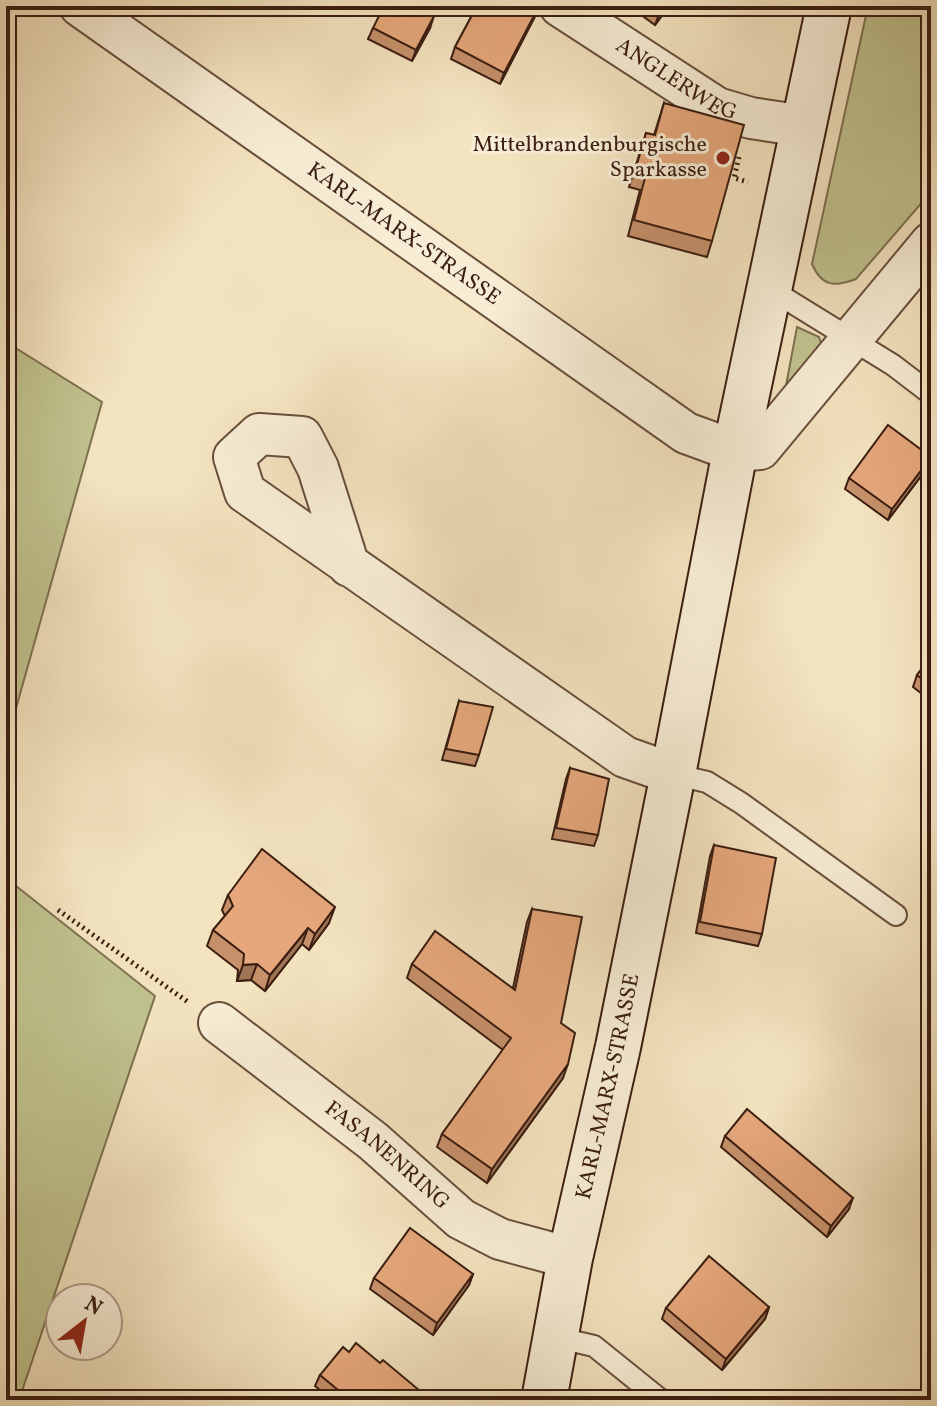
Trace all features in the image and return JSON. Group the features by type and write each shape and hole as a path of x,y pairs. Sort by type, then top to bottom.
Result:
{"street":[{"name":"KARL-MARX-STRASSE","path":"80,6 686,433 735,451"},
{"name":"ANGLERWEG","path":"560,6 717,108 751,118 804,126"},
{"name":"KARL-MARX-STRASSE","path":"544,1400 570,1258 618,1047 735,451 829,6"},
{"path":"735,451 760,449 931,243"},
{"path":"349,566 625,757 673,774"},
{"name":"FASANENRING","path":"219,1023 373,1141 461,1219 500,1239 570,1258"}],"lane":[{"path":"770,289 893,365 931,394"},
{"path":"673,774 707,782 741,803 896,915"},
{"path":"555,1337 594,1346 661,1400"}],"path":[{"path":"740,154 735,161 734,178 748,182"},
{"path":"58,910 219,1023"}],"green space":[{"path":"868,6 931,6 931,192 856,279 835,284 820,277 812,264"},
{"path":"797,327 819,337 822,346 785,391"},
{"path":"6,342 102,402 6,744"},
{"path":"6,878 155,996 59,1282 44,1282 44,1326 19,1400 6,1400"}],"building":[{"path":"384,6 414,6 434,16 416,50 373,28"},
{"path":"477,6 539,6 504,73 455,47"},
{"path":"664,103 744,125 712,241 634,220 646,174 635,171 646,133 655,135"},
{"path":"888,425 931,457 892,509 849,478"},
{"path":"931,657 931,686 917,675"},
{"path":"459,701 493,707 479,755 446,749"},
{"path":"570,768 609,779 598,835 556,828"},
{"path":"714,845 776,858 762,934 700,922"},
{"path":"262,849 335,907 315,934 308,928 270,975 257,964 243,965 244,954 213,930 233,906 228,895"},
{"path":"532,909 582,917 561,1023 575,1033 568,1064 492,1169 442,1134 511,1038 412,964 435,931 515,990"},
{"path":"747,1109 853,1198 831,1226 725,1136"},
{"path":"410,1228 473,1274 437,1323 374,1278"},
{"path":"709,1256 769,1307 726,1359 666,1308"},
{"path":"356,1343 380,1363 383,1360 426,1396 425,1400 350,1400 320,1375 343,1347 349,1352"}],"place":[{"name":"Mittelbrandenburgische Sparkasse","path":"723,158"}]}
